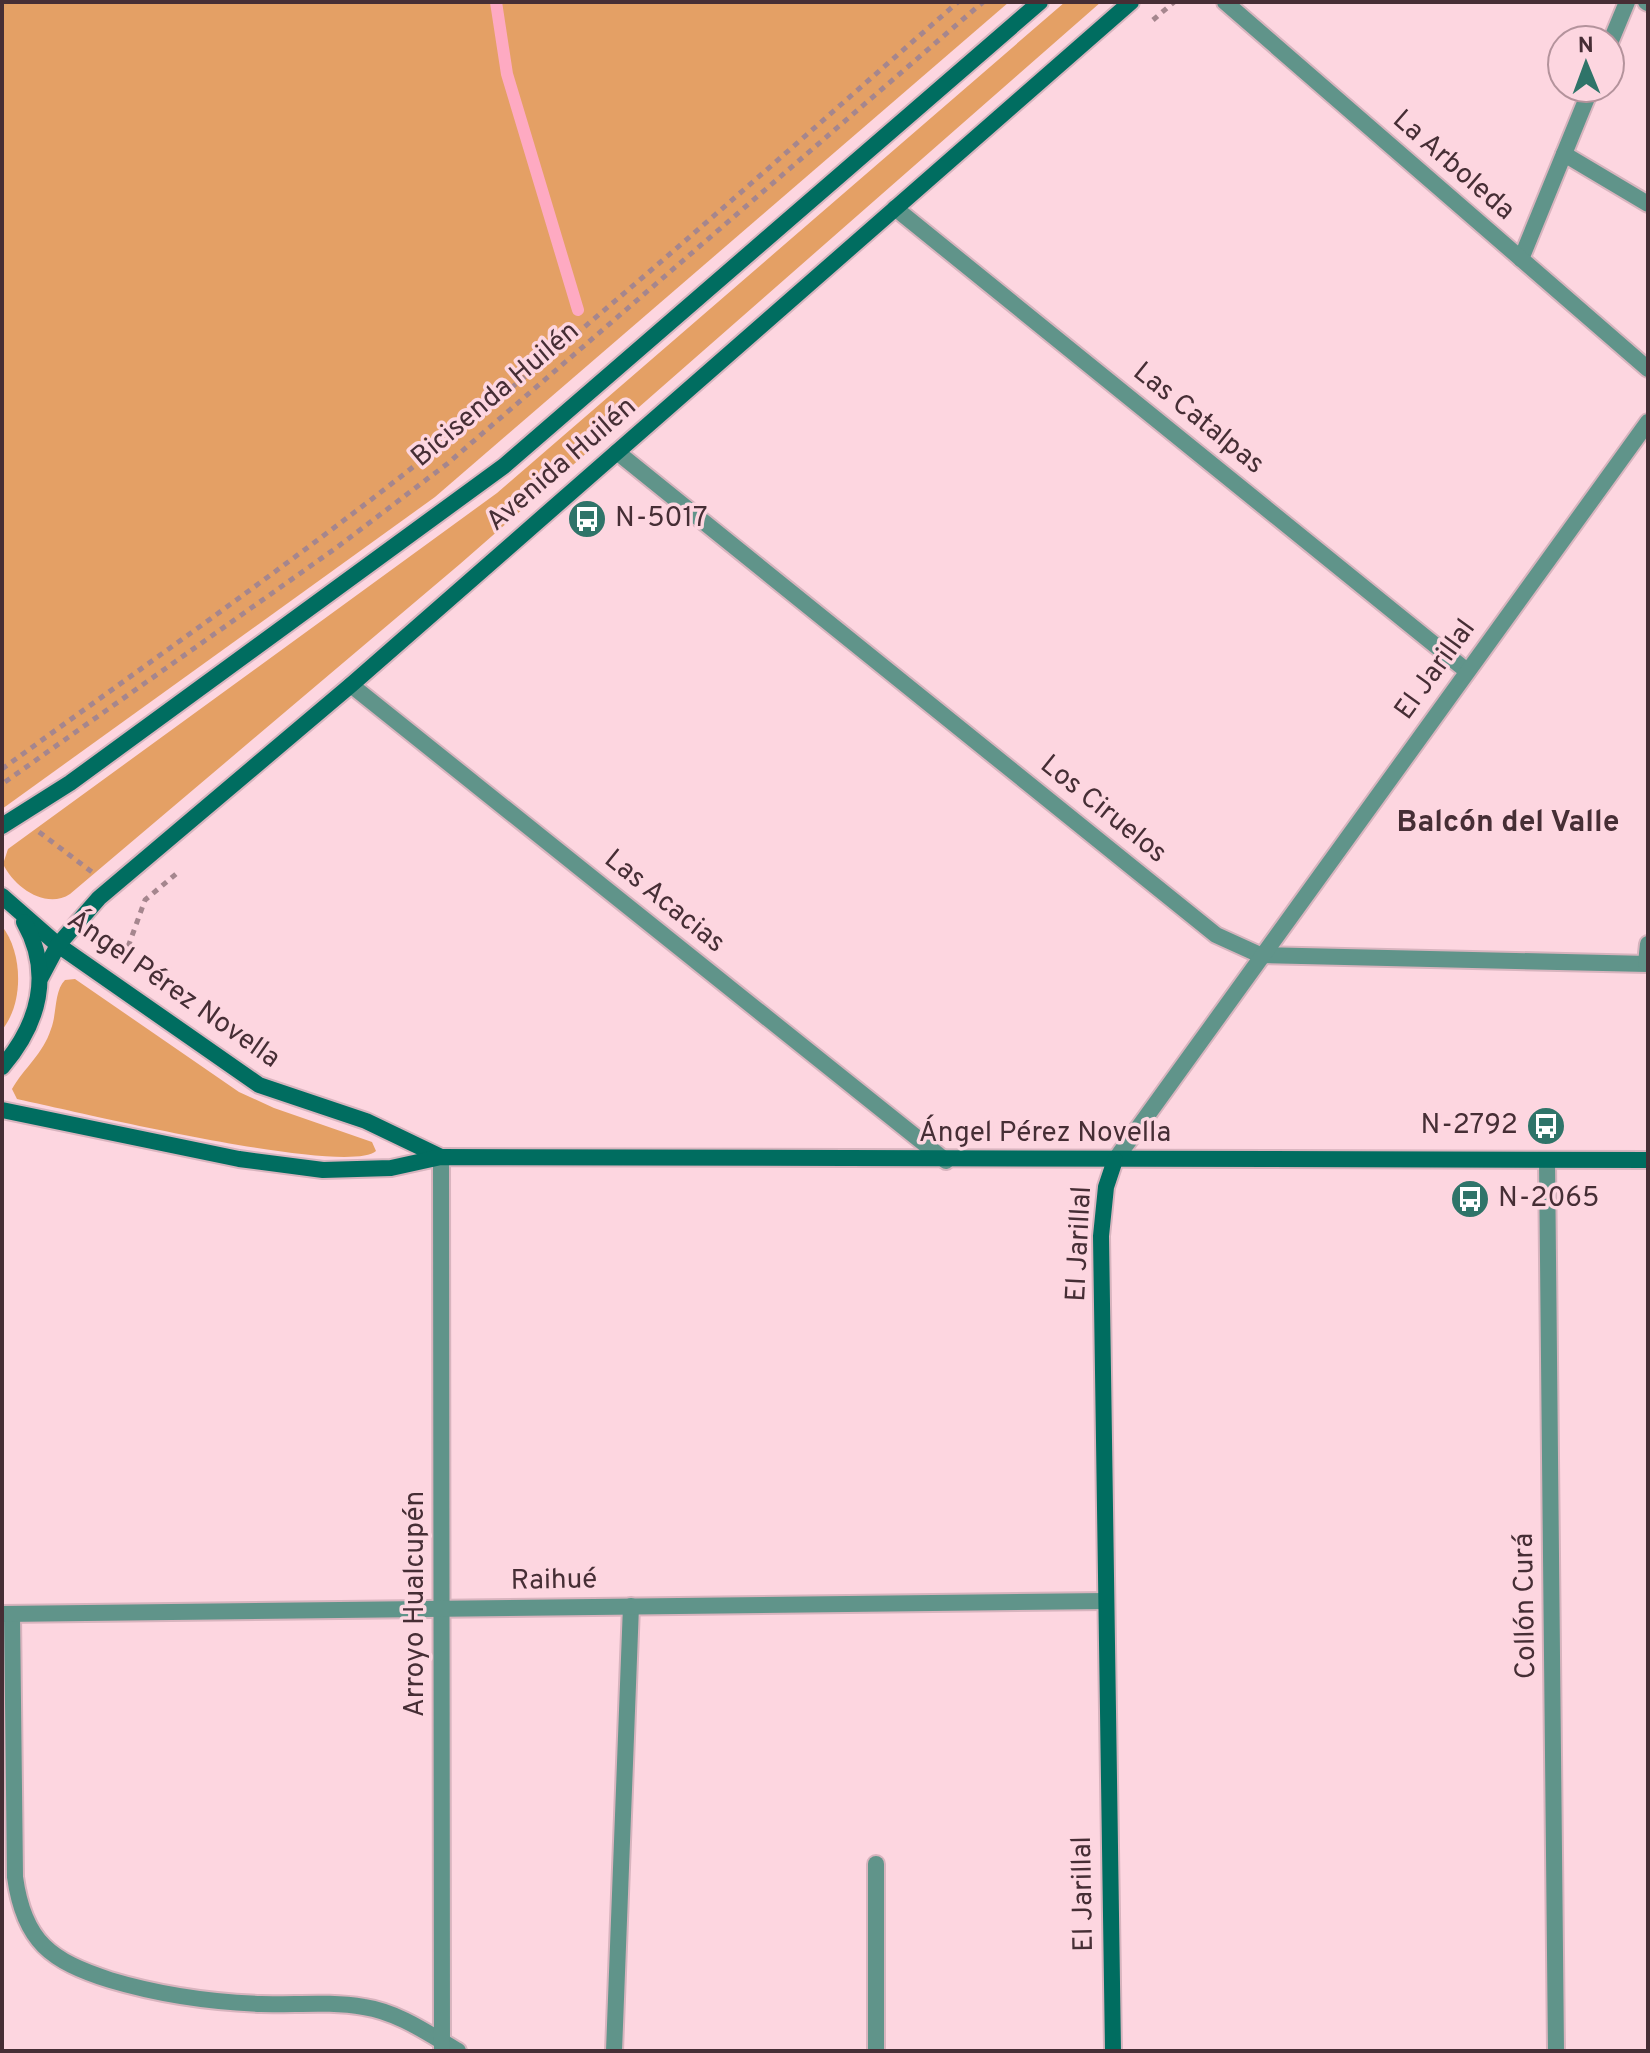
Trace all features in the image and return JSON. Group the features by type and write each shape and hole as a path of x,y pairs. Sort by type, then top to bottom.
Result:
{"main road":[{"name":"Avenida Huilén","path":"2,826 96,765 504,466 1040,2"},
{"name":"Avenida Huilén","path":"41,977 58,945 99,898 351,685 1131,2"},
{"name":"Ángel Pérez Novella","path":"9,901 58,945 259,1085 366,1121 441,1157"},
{"name":"Ángel Pérez Novella","path":"2,1067 23,1043 32,1022 41,977 34,940 9,901"},
{"name":"Ángel Pérez Novella","path":"2,1110 239,1159 309,1169 391,1168 441,1157 946,1161 1648,1160"},
{"name":"El Jarillal","path":"1113,2051 1101,1236 1106,1187 1115,1160"}],"street":[{"name":"La Arboleda","path":"1225,2 1648,369"},
{"path":"1618,24 1627,2"},
{"path":"1521,259 1584,104"},
{"path":"1564,154 1648,204"},
{"name":"Las Catalpas","path":"895,208 1467,671"},
{"name":"El Jarillal","path":"1115,1160 1260,955 1648,422"},
{"name":"Los Ciruelos","path":"617,452 1216,935 1260,955 1647,964"},
{"name":"Las Acacias","path":"351,685 946,1161"},
{"path":"1647,964 1648,944"},
{"name":"Arroyo Hualcupén","path":"441,1157 442,2046"},
{"name":"Collón Curá","path":"1547,1160 1556,2051"},
{"name":"Raihué","path":"7,1614 1106,1601"},
{"path":"614,2051 631,1606"},
{"path":"7,1614 15,1877 25,1920 31,1933 50,1954 73,1968 152,1993 208,2001 367,2007 405,2020 442,2046 458,2051"},
{"path":"876,1864 876,2051"}],"path":[{"path":"2,769 315,541 461,429 580,331 958,2"},
{"name":"Bicisenda Huilén","path":"5,782 336,548 447,464 508,415 983,2"},
{"path":"35,828 94,873"}],"shaded area":[{"path":"2,2 1009,2 435,497 2,809"},
{"path":"1065,2 1101,2 460,564 70,894 61,898 41,898 23,888 8,873 3,864 8,849 497,493"},
{"path":"2,926 14,950 18,978 14,1006 2,1030"},
{"path":"75,979 239,1092 274,1108 372,1142 376,1151 354,1157 263,1149 17,1099 12,1089 48,1038 61,985 65,980"}],"waterway":[{"path":"496,2 507,74 578,310"}],"place":[{"name":"N-5017","path":"587,519"},
{"name":"N-2792","path":"1546,1126"},
{"name":"N-2065","path":"1470,1199"}],"district":[{"name":"Balcón del Valle","path":"1508,823"}]}
